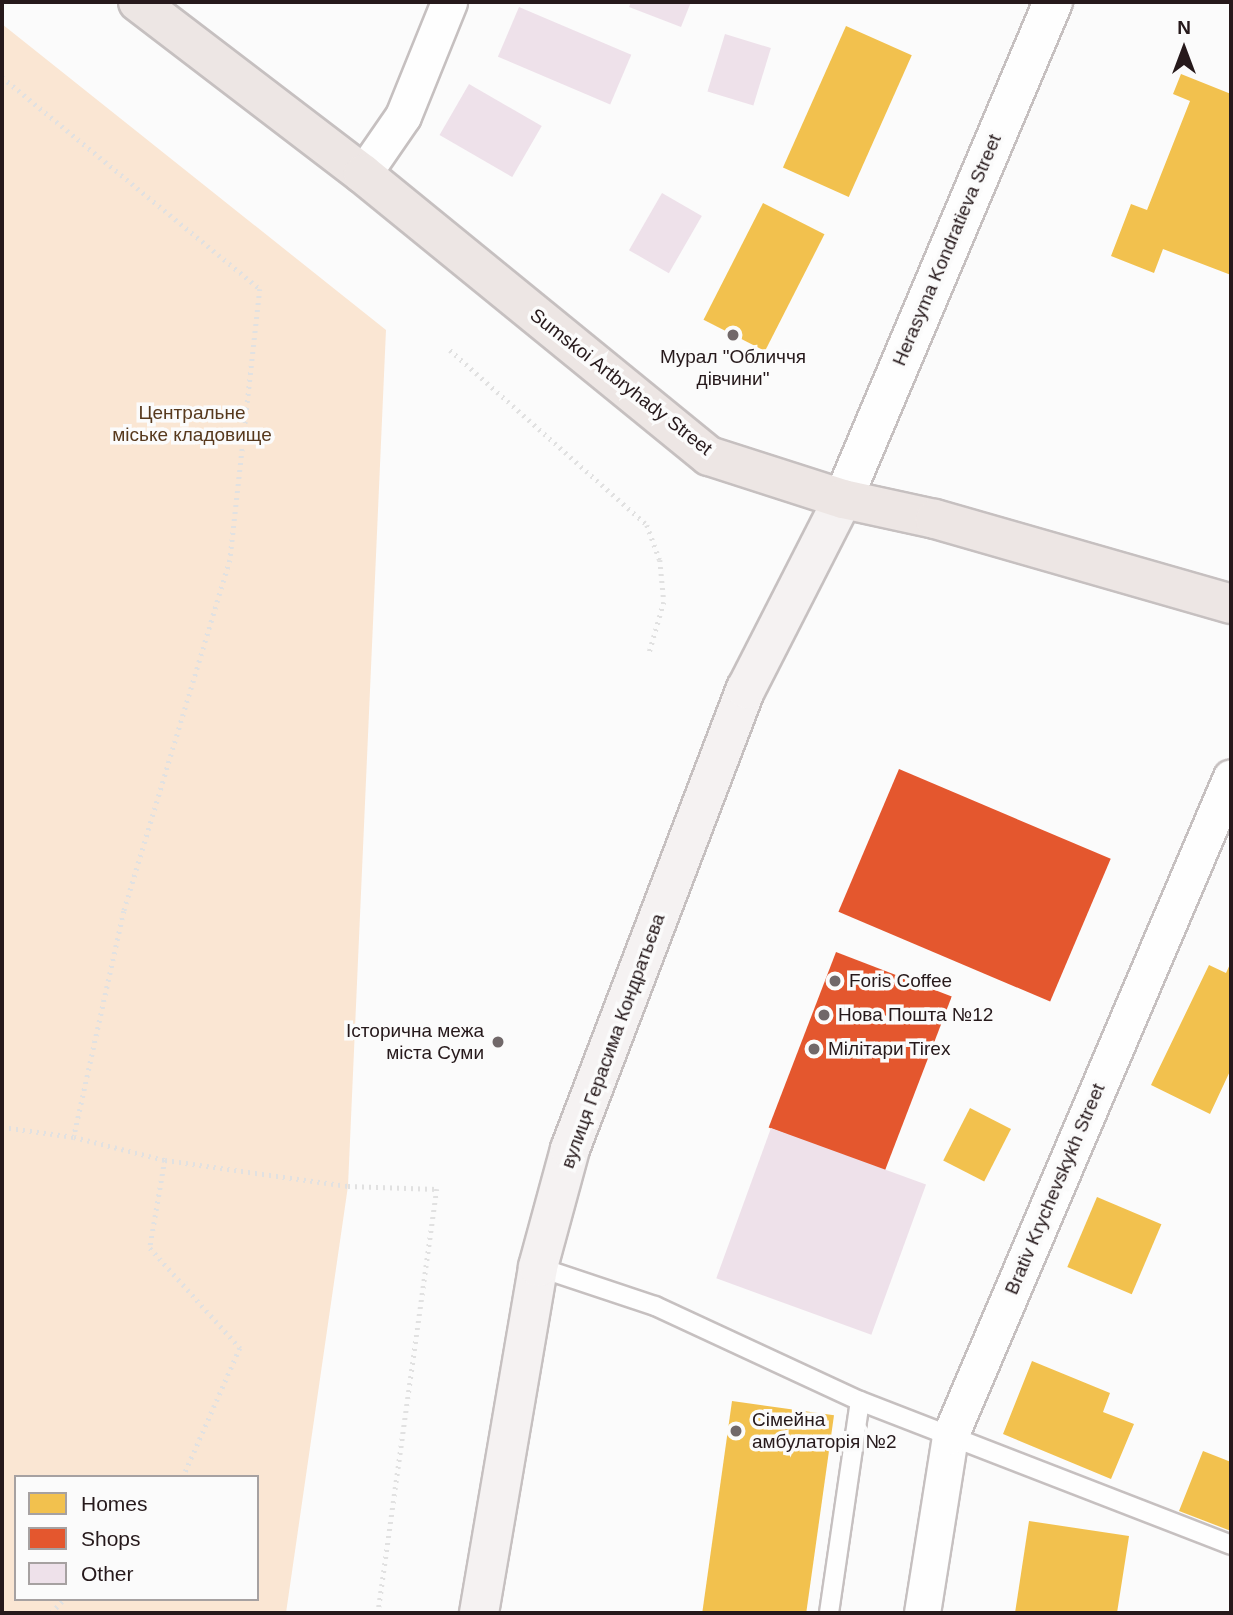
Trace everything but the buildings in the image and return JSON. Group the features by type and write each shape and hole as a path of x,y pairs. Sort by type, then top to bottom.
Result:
{"main road":[{"name":"Sumskoi Artbryhady Street","path":"138,2 363,174 709,456 843,499 935,519 1231,604"},
{"name":"вулиця Герасима Кондратьєва","path":"479,1613 538,1267 570,1149 746,689 843,499"}],"street":[{"path":"363,174 403,116 449,2"},
{"name":"Herasyma Kondratieva Street","path":"843,499 1053,2"},
{"name":"Brativ Krychevskykh Street","path":"922,1613 950,1436 1231,777"}],"lane":[{"path":"538,1267 655,1306 860,1401 1231,1545"},
{"path":"829,1613 860,1401"}],"path":[{"path":"2,76 260,289 230,559 124,911 74,1137"},
{"path":"450,350 647,525 660,560 664,602 649,654"},
{"path":"2,1127 74,1137 165,1160 348,1186 436,1189 378,1613"},
{"path":"165,1160 150,1248 240,1348 184,1475"}],"green space":[{"name":"Центральне міське кладовище","path":"2,24 386,330 348,1186 286,1613 2,1613"}],"place":[{"name":"Мурал \"Обличчя дівчини\"","path":"733,335"},
{"name":"Foris Coffee","path":"835,981"},
{"name":"Нова Пошта №12","path":"824,1015"},
{"name":"Історична межа міста Суми","path":"498,1042"},
{"name":"Мілітари Tirex","path":"814,1049"},
{"name":"Сімейна амбулаторія №2","path":"736,1431"}]}
